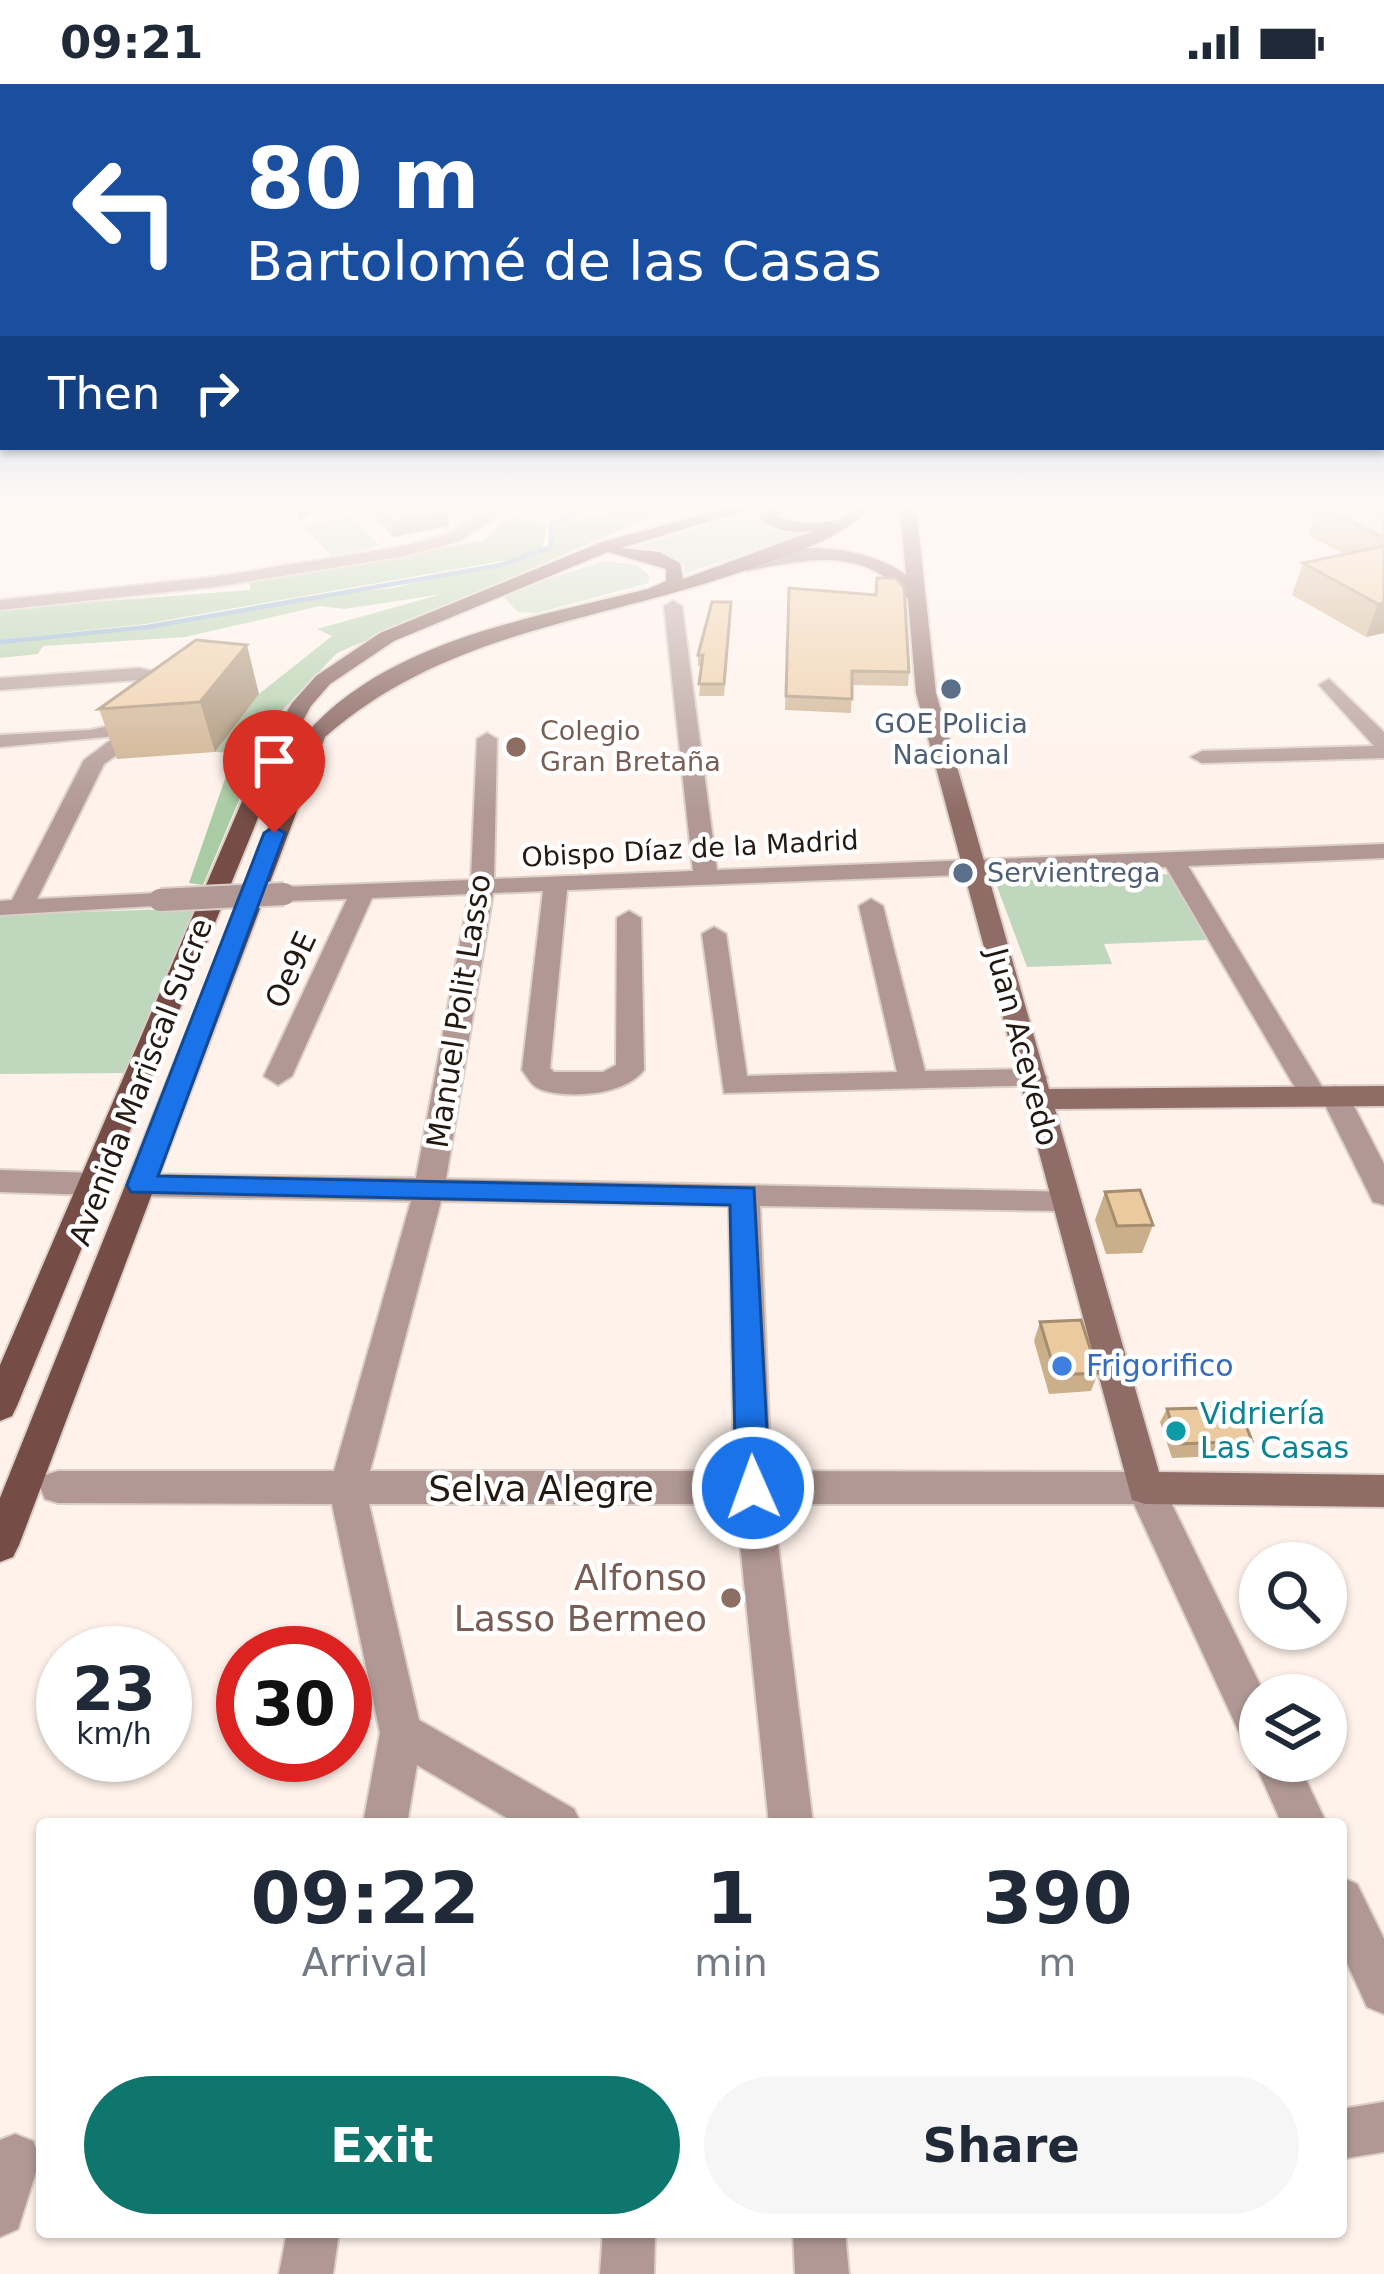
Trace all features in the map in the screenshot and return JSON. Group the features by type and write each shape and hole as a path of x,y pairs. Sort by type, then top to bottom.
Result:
{"main road":[{"name":"Avenida Mariscal Sucre","path":"0,1406 272,757 302,703 356,655 456,609"},
{"path":"482,609 507,618 555,620"},
{"name":"Avenida Mariscal Sucre","path":"0,1545 305,752 349,703 396,675 596,609"},
{"path":"356,655 348,667 356,675 396,675"}],"street":[{"path":"673,609 706,878"},
{"name":"Juan Acevedo","path":"920,609 926,693 1145,1488"},
{"path":"0,684 139,674 193,682 196,688 95,760 10,908"},
{"path":"1329,685 1384,748"},
{"path":"0,741 90,736 150,722"},
{"name":"Manuel Polit Lasso","path":"347,1487 429,1190 482,890 487,739"},
{"path":"1202,757 1384,748"},
{"name":"Obispo Díaz de la Madrid","path":"10,908 1171,856 1384,851"},
{"path":"1171,856 1384,1194"},
{"path":"556,885 536,1070 546,1082 607,1082 630,1070 629,918"},
{"name":"Oe9E","path":"278,1076 363,891"},
{"path":"871,906 913,1080"},
{"path":"714,934 730,1084 913,1080 1036,1089 1384,1096"},
{"path":"0,1181 93,1184"},
{"path":"140,1185 1063,1200"},
{"path":"744,1195 753,1488 790,1818"},
{"name":"Selva Alegre","path":"58,1487 1384,1491"},
{"path":"347,1487 401,1733 386,1818"},
{"path":"1145,1488 1239,1686"},
{"path":"401,1733 549,1818"},
{"path":"1285,1782 1302,1818"},
{"path":"1347,1913 1384,1990"},
{"path":"1347,2133 1384,2127"},
{"path":"0,2211 14,2159"},
{"path":"306,2274 313,2238"},
{"path":"627,2274 629,2238"},
{"path":"820,2238 821,2274"}],"green space":[{"path":"0,609 229,609 145,624 0,640"},
{"path":"239,609 306,609 185,637 43,646 38,654 0,658 0,642 147,627"},
{"path":"388,609 438,609 337,653 273,720 203,885 189,883 234,753 215,752 259,694 332,636 317,629"},
{"path":"515,609 551,609 537,613"},
{"path":"1172,874 1207,940 1104,944 1112,964 1027,967 995,881"},
{"path":"196,908 125,1073 0,1074 0,915"}],"building":[{"path":"710,609 730,609 724,684 699,684 703,655 698,655"},
{"path":"788,609 905,609 909,672 852,671 852,699 786,696"},
{"path":"196,640 247,645 200,702 99,709"},
{"path":"1140,1190 1153,1225 1117,1226 1105,1192"},
{"path":"1081,1320 1098,1373 1056,1375 1040,1322"},
{"path":"1239,1407 1252,1441 1178,1444 1167,1409"}],"waterway":[{"path":"0,642 147,627 249,609"}],"place":[{"name":"GOE Policia Nacional","path":"951,689"},
{"name":"Colegio Gran Bretaña","path":"516,747"},
{"name":"Servientrega","path":"963,873"},
{"name":"Frigorifico","path":"1062,1366"},
{"name":"Vidriería Las Casas","path":"1176,1431"},
{"name":"Alfonso Lasso Bermeo","path":"731,1598"}],"route":[{"path":"274,833 140,1185 744,1195 753,1488"}]}
